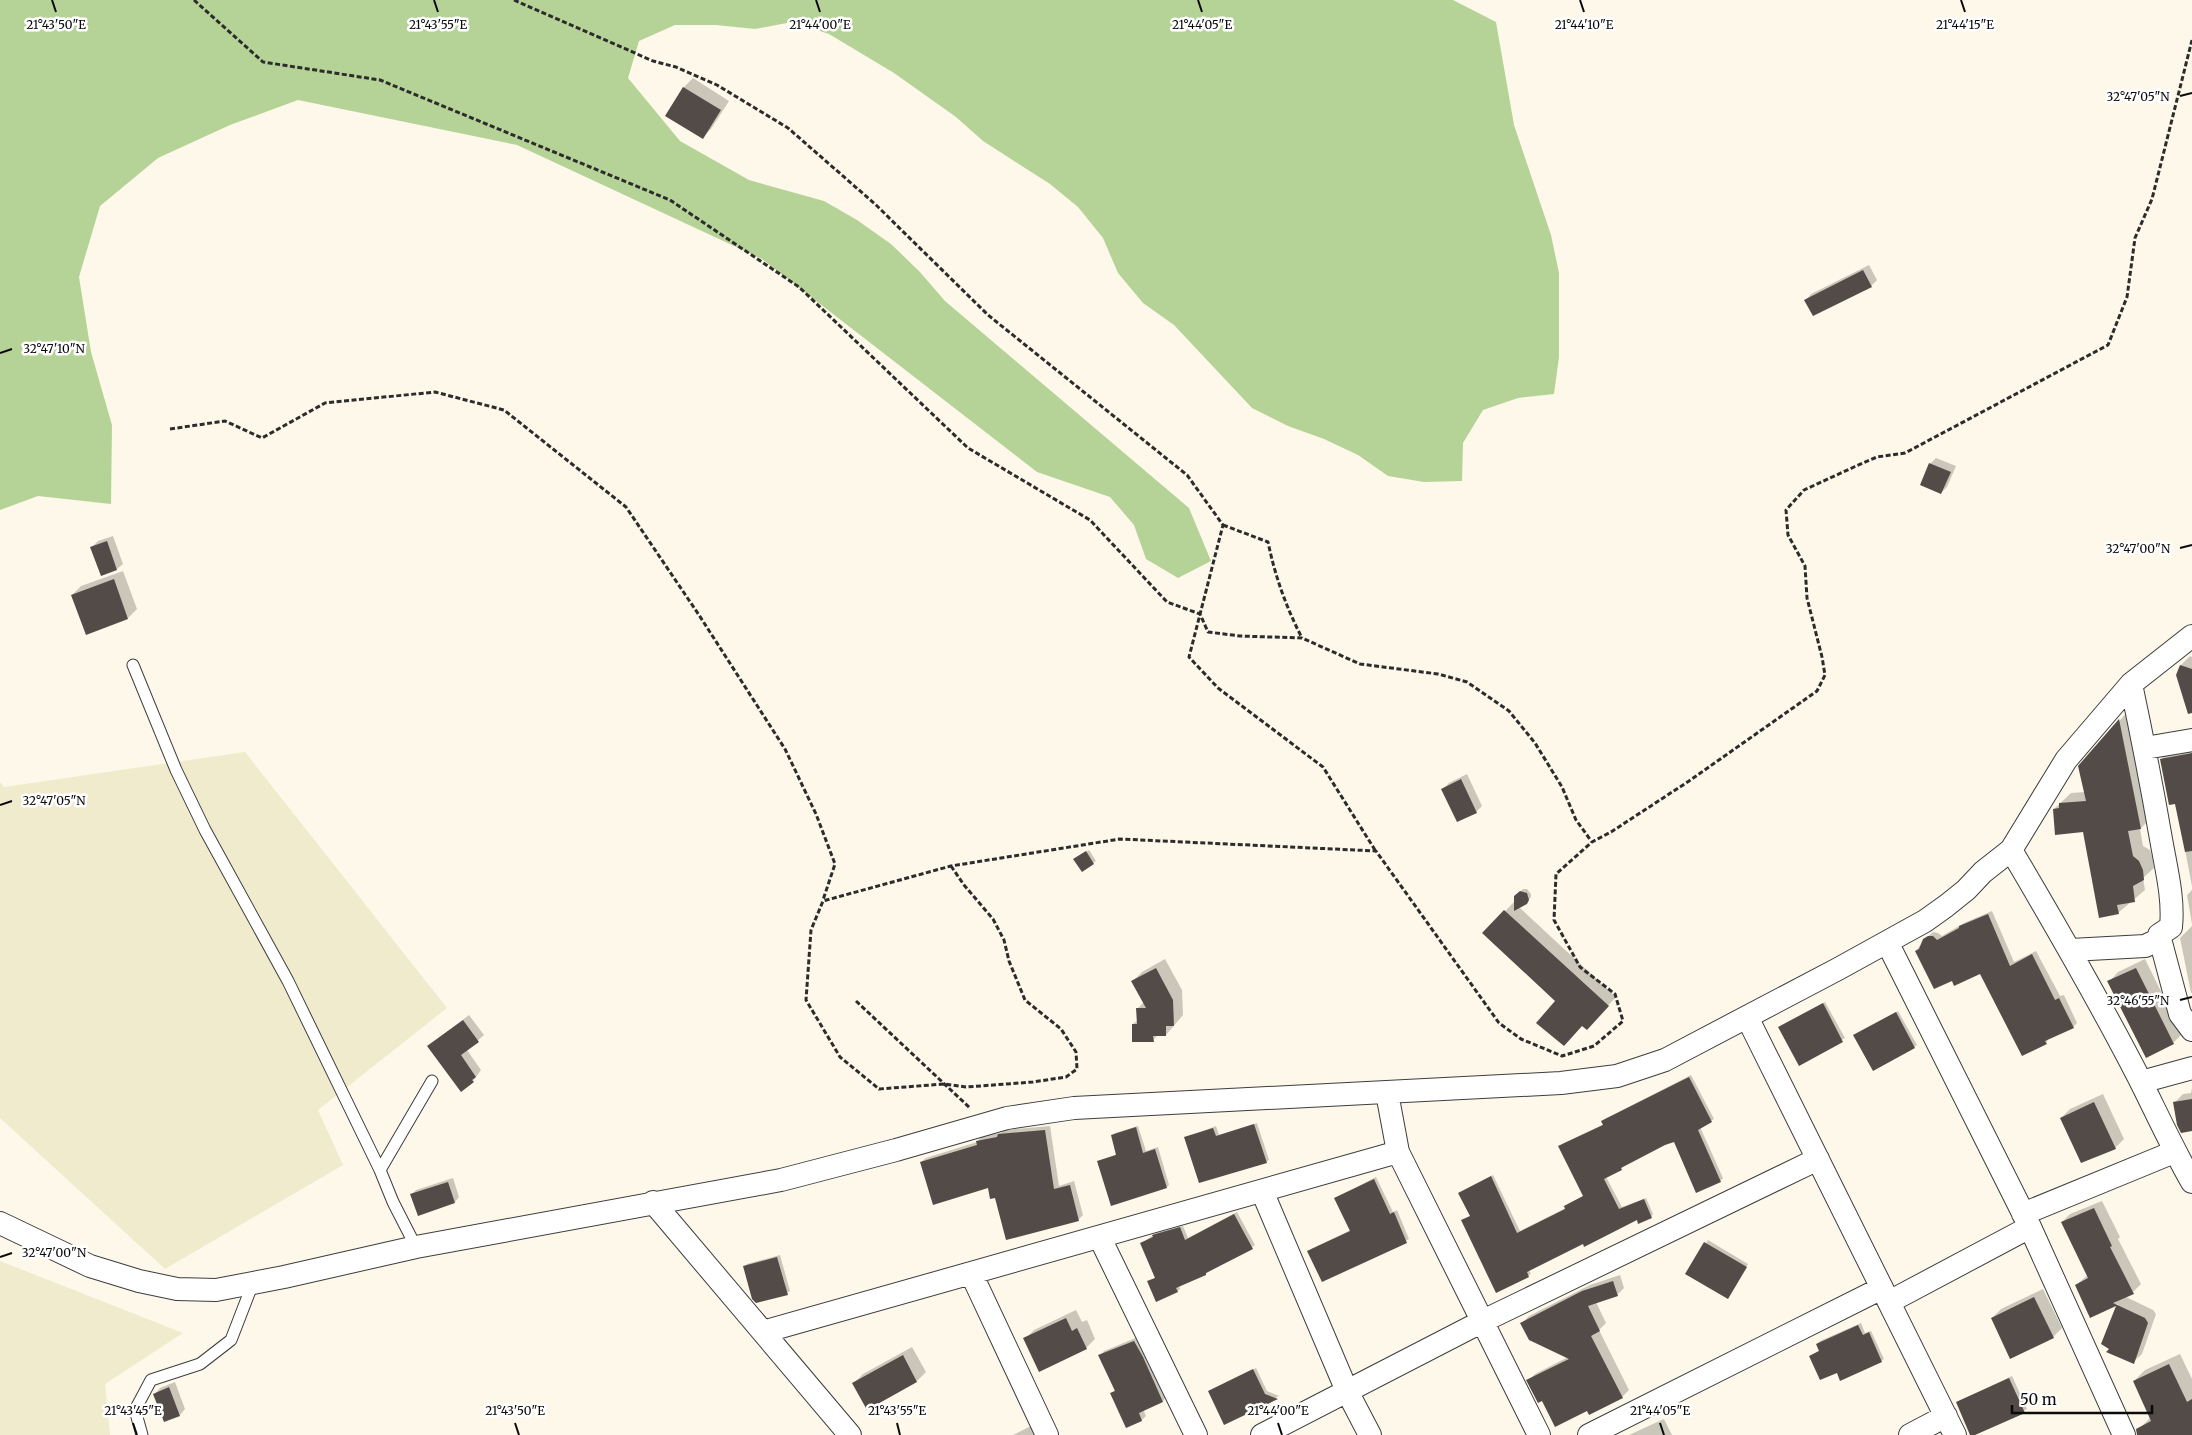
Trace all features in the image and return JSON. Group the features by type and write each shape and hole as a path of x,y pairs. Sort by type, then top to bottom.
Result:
{"street":[{"path":"0,1223 90,1266 139,1281 187,1289 216,1290 416,1247 781,1180 1028,1114 1074,1108 1387,1093 1561,1082 1617,1076 1665,1060 1887,942 1946,906 2011,850 2066,760 2131,684 2192,636"},
{"path":"2071,950 2144,946 2158,940 2159,935 2171,927 2172,907 2145,748 2131,684"},
{"path":"2145,748 2192,740"},
{"path":"2011,850 2071,950 2141,1082 2174,1152 2192,1182"},
{"path":"2159,935 2180,1014 2192,1030"},
{"path":"1887,942 2026,1220 2124,1435"},
{"path":"1747,1017 1950,1426 1910,1435"},
{"path":"2141,1082 2192,1068"},
{"path":"1387,1093 1398,1152 1481,1322 1539,1435"},
{"path":"763,1332 1398,1152"},
{"path":"1588,1435 1886,1295 2026,1220 2174,1152"},
{"path":"1262,1435 1481,1322 1818,1159"},
{"path":"1262,1190 1347,1391 1370,1435"},
{"path":"653,1202 850,1435"},
{"path":"1100,1238 1196,1435"},
{"path":"972,1273 1047,1435"}],"lane":[{"path":"134,666 176,770 201,821 288,982 416,1247"},
{"path":"380,1170 432,1081"},
{"path":"142,1435 135,1410 150,1380 200,1364 231,1340 253,1283"}],"path":[{"path":"194,0 263,62 380,80 670,200 799,287 968,448 1090,520 1166,602 1200,614 1208,632 1240,636 1302,638 1360,664 1438,674 1467,682 1509,711 1535,743 1562,788 1576,820 1592,842"},
{"path":"514,0 653,61 676,67 717,85 788,128 875,204 988,315 1187,475 1223,525 1268,542 1274,572 1302,638"},
{"path":"1223,525 1189,656 1218,688 1323,767 1376,851 1499,1023 1521,1039 1562,1056 1594,1046 1624,1021 1615,994 1580,967 1554,920 1556,874 1592,842 1611,832 1689,781 1817,691 1825,675 1822,657 1807,598 1805,566 1788,535 1786,510 1804,490 1878,457 1905,453 2108,345 2127,297 2135,238 2152,199 2192,40"},
{"path":"170,429 225,421 262,438 325,404 434,392 504,410 626,507 699,615 785,749 816,814 835,864 811,930 806,1000 840,1057 879,1089 944,1084 966,1087 1033,1082 1066,1077 1077,1069 1076,1052 1061,1029 1025,1000 1008,961 1004,940 993,919 964,885 951,866"},
{"path":"823,901 951,866 1120,839 1376,851"},
{"path":"856,1002 987,1124"}],"shaded area":[{"path":"245,752 447,1008 318,1110 343,1165 165,1269 0,1118 0,782 4,787"},
{"path":"0,1261 183,1333 105,1384 110,1435 0,1435"}],"green space":[{"path":"0,0 1453,0 1496,22 1514,125 1551,235 1559,273 1559,357 1554,394 1518,398 1483,410 1463,443 1462,481 1424,482 1388,476 1358,455 1324,439 1288,426 1252,408 1174,325 1143,303 1118,273 1103,238 1078,207 1050,184 983,141 956,117 894,73 829,34 792,22 755,29 716,25 675,25 639,41 628,78 680,141 749,180 824,201 857,220 891,244 919,271 945,301 1189,508 1211,561 1178,578 1146,559 1134,525 1110,497 1037,472 762,259 517,145 298,100 230,125 158,158 100,206 79,277 91,352 112,425 111,504 38,496 0,510"}],"building":[{"path":"683,87 721,110 703,139 665,116"},
{"path":"1863,270 1872,287 1813,316 1804,300"},
{"path":"1929,463 1951,472 1941,494 1920,485"},
{"path":"107,541 117,570 101,576 90,547"},
{"path":"114,579 128,619 86,635 71,595"},
{"path":"2180,665 2192,669 2192,713 2188,714 2176,675"},
{"path":"2119,719 2141,829 2128,831 2133,856 2139,861 2143,870 2144,880 2133,886 2135,902 2117,905 2119,914 2099,918 2083,832 2055,835 2053,809 2059,808 2059,803 2086,801 2078,766"},
{"path":"2192,753 2192,851 2185,852 2175,804 2169,805 2160,759"},
{"path":"1461,779 1477,813 1457,822 1441,789"},
{"path":"1086,851 1094,864 1082,872 1073,859"},
{"path":"1520,891 1527,893 1529,900 1527,904 1514,911 1514,896"},
{"path":"1504,910 1609,1006 1587,1030 1582,1026 1564,1046 1536,1023 1555,1001 1482,933"},
{"path":"1988,914 2010,966 2032,954 2055,1000 2059,998 2074,1028 2045,1041 2047,1044 2022,1056 1980,974 1954,986 1952,981 1934,989 1915,951 1919,949 1923,939 1928,936 1933,936 1937,940 1959,928 1959,926"},
{"path":"1156,968 1173,1000 1174,1026 1166,1026 1166,1036 1153,1036 1154,1042 1132,1042 1132,1024 1137,1024 1136,1008 1146,1008 1131,981"},
{"path":"2136,968 2174,1044 2146,1058 2107,981"},
{"path":"1823,1003 1843,1042 1799,1066 1778,1027"},
{"path":"1896,1012 1915,1048 1873,1071 1853,1035"},
{"path":"463,1020 479,1042 461,1055 476,1077 472,1080 474,1082 461,1092 427,1046"},
{"path":"1689,1077 1712,1122 1698,1130 1721,1182 1696,1193 1674,1142 1665,1145 1604,1179 1619,1209 1644,1199 1652,1218 1638,1224 1637,1220 1584,1247 1583,1244 1527,1272 1529,1277 1496,1293 1461,1220 1470,1216 1458,1193 1491,1176 1517,1233 1565,1209 1564,1206 1583,1196 1558,1146 1603,1125 1601,1121"},
{"path":"2192,1099 2192,1131 2181,1133 2177,1125 2173,1102"},
{"path":"2094,1102 2116,1149 2081,1163 2060,1118"},
{"path":"1254,1124 1267,1163 1199,1183 1184,1137 1213,1128 1216,1136"},
{"path":"1136,1127 1143,1153 1155,1149 1167,1188 1111,1206 1097,1161 1116,1155 1111,1135"},
{"path":"1045,1130 1054,1189 1070,1185 1079,1221 1006,1240 995,1198 990,1199 988,1188 933,1205 920,1162 977,1145 976,1141 997,1137 998,1134"},
{"path":"1374,1179 1390,1214 1394,1212 1407,1243 1322,1282 1307,1251 1350,1231 1334,1198"},
{"path":"448,1182 455,1203 418,1216 410,1194"},
{"path":"2094,1208 2112,1246 2110,1247 2134,1294 2113,1303 2145,1318 2148,1323 2134,1364 2106,1352 2109,1349 2101,1344 2116,1306 2090,1318 2075,1285 2088,1278 2061,1222"},
{"path":"1234,1214 1253,1249 1206,1273 1206,1275 1176,1288 1178,1292 1156,1302 1147,1281 1155,1278 1140,1243 1153,1237 1152,1235 1180,1227 1185,1240"},
{"path":"1704,1242 1747,1267 1728,1299 1685,1274"},
{"path":"777,1257 788,1295 756,1303 752,1299 743,1266"},
{"path":"1613,1281 1618,1296 1588,1306 1600,1331 1591,1336 1623,1398 1589,1415 1587,1411 1555,1427 1542,1401 1538,1403 1526,1380 1569,1359 1529,1340 1520,1323 1582,1291"},
{"path":"2034,1297 2054,1338 2010,1359 1991,1318"},
{"path":"1066,1318 1072,1331 1077,1328 1087,1349 1039,1372 1023,1338"},
{"path":"1858,1325 1863,1335 1869,1332 1882,1362 1840,1381 1837,1373 1820,1380 1809,1356 1819,1351 1816,1344"},
{"path":"1134,1341 1163,1402 1139,1413 1142,1421 1126,1428 1110,1393 1115,1391 1098,1355"},
{"path":"903,1355 917,1382 867,1410 852,1383"},
{"path":"2169,1364 2187,1402 2192,1399 2192,1435 2137,1435 2136,1429 2151,1421 2133,1381"},
{"path":"1253,1369 1265,1394 1278,1399 1224,1425 1208,1391"},
{"path":"2009,1378 2025,1413 1975,1435 1970,1435 1956,1402"},
{"path":"169,1387 180,1416 164,1422 153,1394"}]}
